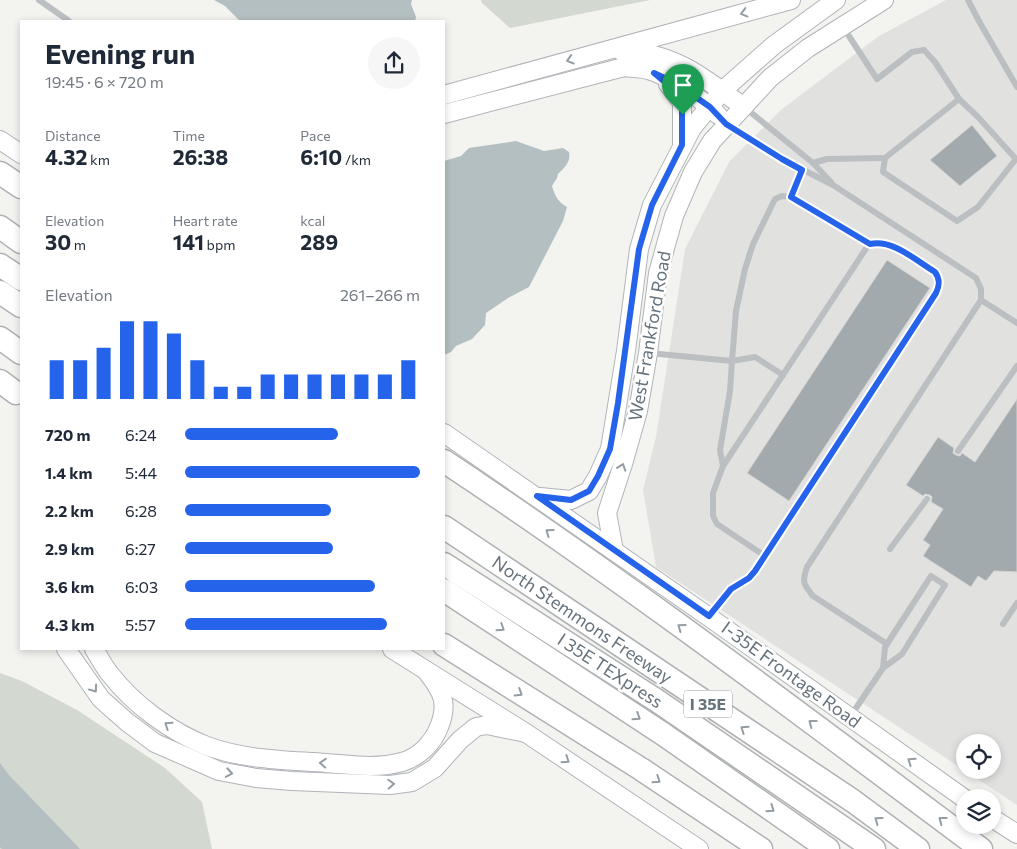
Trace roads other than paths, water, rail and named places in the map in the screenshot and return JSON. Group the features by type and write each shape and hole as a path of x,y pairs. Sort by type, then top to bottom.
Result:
{"highway":[{"path":"0,173 20,186"},
{"path":"0,227 20,241"},
{"path":"0,265 20,278"},
{"path":"0,292 20,305"},
{"path":"0,338 20,352"},
{"path":"445,462 531,506 786,704 981,849"},
{"name":"North Stemmons Freeway","path":"445,528 853,802 918,849"},
{"name":"I 35E TEXpress","path":"445,565 624,680 874,849"},
{"name":"I 35E","path":"452,595 663,734 828,849"},
{"path":"446,647 641,769 760,849"}],"main road":[{"path":"445,95 791,0"},
{"name":"West Frankford Road","path":"531,506 571,500 589,491 610,449 626,350 639,249 652,205 692,128 722,91 774,45 836,0"},
{"name":"West Frankford Road","path":"614,552 606,513 623,464 638,411 648,353 658,273 674,216 693,172 712,141 742,106 770,78 808,48 884,0"},
{"path":"600,51 639,51 667,59 689,68 742,106"},
{"path":"445,114 624,67 650,70 677,84 710,107 726,124"},
{"path":"654,73 672,88 682,102 682,145"},
{"path":"0,140 20,153"},
{"path":"626,350 648,353"},
{"name":"I-35E Frontage Road","path":"445,434 531,506 614,552 709,616 956,793"},
{"path":"67,650 102,700 127,722 155,743 219,772 292,781 390,785 412,782 436,768 460,740 476,727 487,725 526,733"},
{"path":"95,650 110,674 132,697 176,731 205,746 235,755 262,759 381,766 404,761 422,751 434,739 444,714 442,694 427,672"},
{"path":"394,650 526,733 699,849"},
{"path":"1001,824 1017,834"}],"lane":[{"path":"38,0 68,20"},
{"path":"968,0 1017,87"},
{"path":"842,26 877,78 912,52 924,50 935,62 959,99 1016,159 978,207 957,221 883,172 884,158"},
{"path":"813,163 827,159 884,158 959,99"},
{"path":"742,106 813,163 833,185"},
{"path":"726,124 782,159 833,185 976,278 981,289 981,300 811,561 804,576 804,585 813,596 887,644"},
{"path":"791,197 802,170"},
{"path":"709,616 731,589 749,578 765,556 936,293 939,286 939,278 935,272 888,244 879,242 870,244 791,197 782,196 775,199 753,244 736,311 730,391 720,450 723,466"},
{"path":"765,556 717,524 713,516 713,493 723,466 870,244"},
{"path":"981,300 1017,322"},
{"path":"648,353 732,361 754,357 783,375"},
{"path":"958,451 1017,366"},
{"path":"890,549 927,498"},
{"path":"850,718 883,668 902,654 945,585 930,576 887,644 883,668"},
{"path":"1003,624 1017,603"}]}
